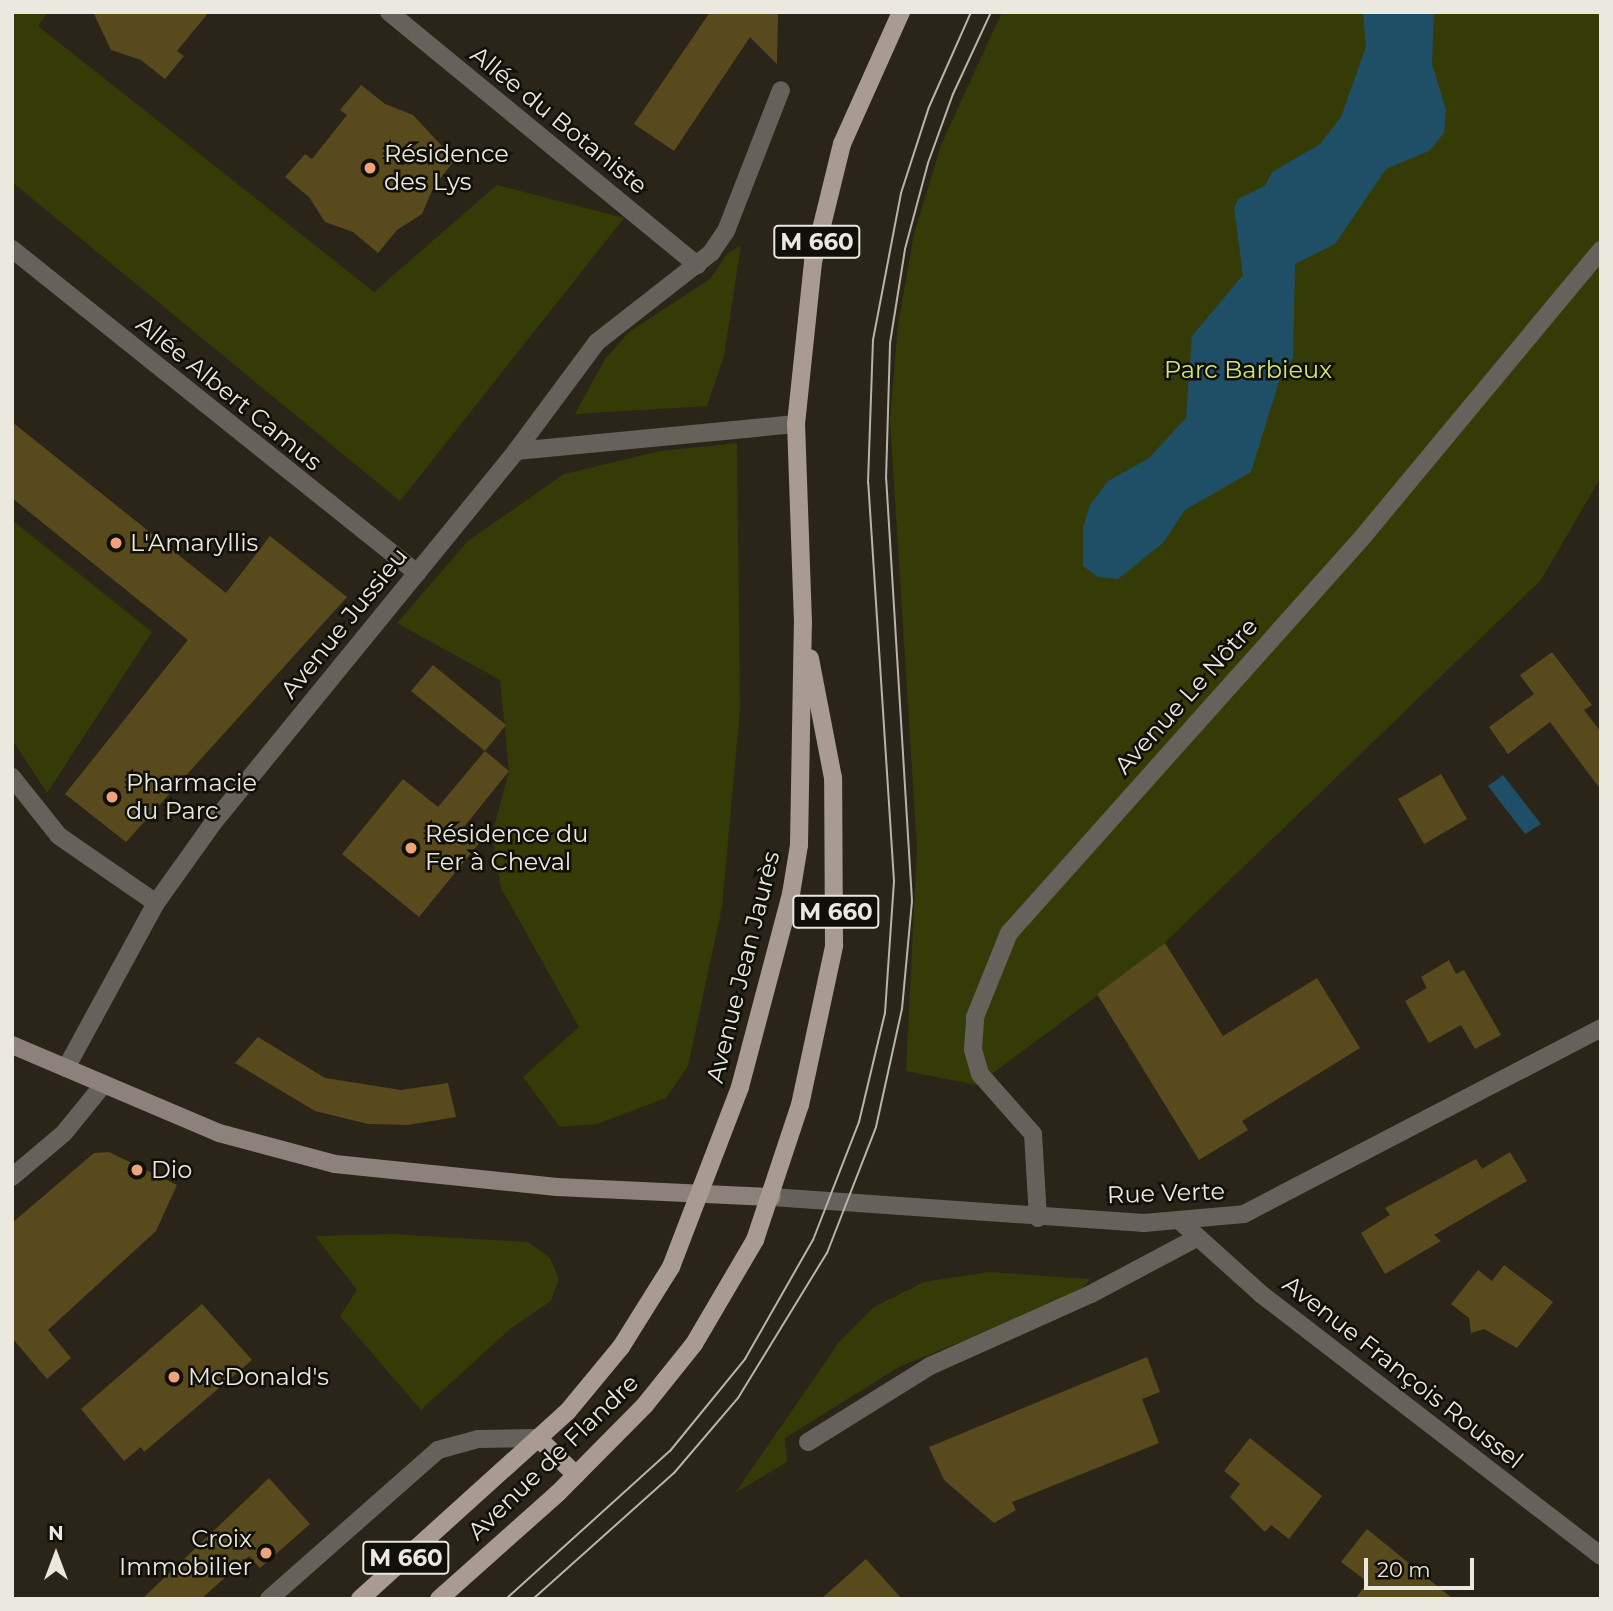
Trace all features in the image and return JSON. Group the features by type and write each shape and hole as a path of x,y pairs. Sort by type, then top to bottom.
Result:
{"main road":[{"name":"Avenue Jean Jaurès","path":"702,1192 746,1067 791,894 800,817 803,623 796,424 804,319 830,183 854,113 901,12"},
{"name":"Avenue Jean Jaurès","path":"772,1196 831,973 836,918 833,778 803,623"},
{"path":"12,1045 242,1141 335,1164 557,1187 772,1196"},
{"name":"Avenue de Flandre","path":"360,1599 584,1393 642,1318 671,1266 702,1192"},
{"name":"Avenue de Flandre","path":"439,1599 576,1475 645,1405 694,1344 755,1240 772,1196"},
{"path":"538,1438 576,1475"}],"street":[{"name":"Allée du Botaniste","path":"389,12 697,265"},
{"name":"Avenue Jussieu","path":"66,1068 156,903 213,823 516,451 597,342 697,265 726,232 781,90"},
{"name":"Allée Albert Camus","path":"12,249 417,573"},
{"name":"Avenue Le Nôtre","path":"1038,1218 1033,1134 980,1074 973,1049 982,998 1009,933 1361,539 1601,250"},
{"path":"516,451 796,424"},
{"path":"12,778 26,802 59,836 156,903"},
{"name":"Rue Verte","path":"772,1196 1038,1218 1180,1222 1244,1214 1601,1028"},
{"path":"12,1177 64,1133 104,1084"},
{"name":"Avenue François Roussel","path":"1180,1222 1261,1294 1601,1556"},
{"path":"808,1442 930,1366 1091,1294 1198,1237"},
{"name":"Avenue de Flandre","path":"269,1599 438,1450 478,1439 538,1438"}],"green space":[{"path":"12,12 48,12 38,26 374,292 497,185 624,218 400,501 12,182"},
{"name":"Parc Barbieux","path":"1002,12 1601,12 1601,477 1541,580 1152,955 977,1085 906,1071 917,849 890,420 898,325 914,234 941,145"},
{"path":"741,245 724,356 707,406 575,414 605,359 629,332 710,279 727,254"},
{"path":"737,443 740,710 722,907 688,1066 666,1098 597,1124 560,1127 523,1077 579,1027 501,888 492,835 509,771 500,680 397,623 468,541 564,474 661,451"},
{"path":"12,520 152,632 47,793 12,739"},
{"path":"391,1234 528,1242 550,1258 559,1279 551,1301 510,1329 421,1410 340,1316 357,1290 315,1236"},
{"path":"988,1272 1090,1279 1077,1295 899,1367 785,1438 787,1462 735,1493 840,1341 874,1307 924,1282"}],"water":[{"path":"1363,12 1434,12 1432,64 1446,110 1444,133 1429,151 1386,169 1335,244 1295,264 1293,358 1281,375 1251,472 1185,510 1163,543 1118,579 1098,577 1083,566 1083,528 1090,505 1108,481 1149,458 1186,418 1192,336 1243,275 1234,208 1238,199 1265,186 1272,172 1320,144 1341,117 1366,47"},
{"path":"1503,775 1541,824 1525,834 1488,786"}],"building":[{"path":"93,12 209,12 177,51 184,56 165,79 141,60 111,50"},
{"path":"710,12 778,12 777,64 750,37 674,151 634,124"},
{"name":"Résidence des Lys","path":"361,85 385,104 413,115 455,160 434,186 422,214 397,230 378,253 353,232 325,222 309,197 285,177 305,154 312,159 347,115 340,110"},
{"path":"12,422 226,593 270,536 347,597 126,842 65,794 188,640 12,498"},
{"path":"1552,652 1592,705 1584,710 1601,732 1601,790 1550,722 1508,754 1489,727 1534,694 1520,675"},
{"path":"433,665 506,725 485,751 411,691"},
{"name":"Résidence du Fer à Cheval","path":"485,751 509,771 463,828 480,842 419,917 342,854 403,779 438,807"},
{"path":"1441,774 1467,819 1424,844 1398,799"},
{"path":"1165,943 1223,1036 1317,978 1360,1048 1242,1121 1248,1130 1199,1160 1097,994"},
{"path":"1449,960 1456,974 1464,970 1501,1035 1475,1049 1461,1025 1429,1043 1405,1001 1427,988 1421,977"},
{"path":"258,1037 325,1078 401,1090 448,1083 456,1117 408,1125 368,1124 315,1111 235,1063"},
{"path":"109,1152 177,1185 156,1231 48,1330 71,1358 47,1379 12,1338 12,1223 94,1153"},
{"path":"1510,1152 1527,1181 1434,1235 1441,1241 1385,1274 1361,1233 1390,1215 1385,1208 1476,1159 1482,1169"},
{"path":"1504,1265 1553,1302 1517,1348 1484,1329 1471,1333 1469,1318 1451,1304 1478,1270 1492,1281"},
{"name":"McDonald's","path":"202,1304 252,1360 144,1452 141,1447 124,1461 81,1409"},
{"path":"1147,1357 1160,1392 1142,1399 1159,1443 1012,1502 1016,1510 994,1523 944,1480 929,1447"},
{"path":"1250,1438 1322,1496 1289,1539 1271,1525 1265,1532 1230,1497 1240,1484 1224,1471"},
{"path":"269,1478 310,1524 260,1568 249,1556 201,1599 142,1599"},
{"path":"1367,1529 1453,1599 1355,1599 1368,1582 1341,1562"},
{"path":"866,1559 902,1599 821,1599"}],"tram line":[{"path":"506,1599 670,1451 745,1359 813,1240 859,1122 885,1013 894,881 868,483 873,340 901,193 929,107 971,12"},
{"path":"533,1599 674,1473 738,1398 827,1253 876,1127 902,1009 912,901 886,479 890,343 905,249 928,163 953,94 991,12"}],"place":[{"name":"Résidence des Lys","path":"370,168"},
{"name":"L'Amaryllis","path":"116,543"},
{"name":"Pharmacie du Parc","path":"112,797"},
{"name":"Résidence du Fer à Cheval","path":"411,848"},
{"name":"Dio","path":"137,1170"},
{"name":"McDonald's","path":"174,1377"},
{"name":"Croix Immobilier","path":"266,1553"}]}
